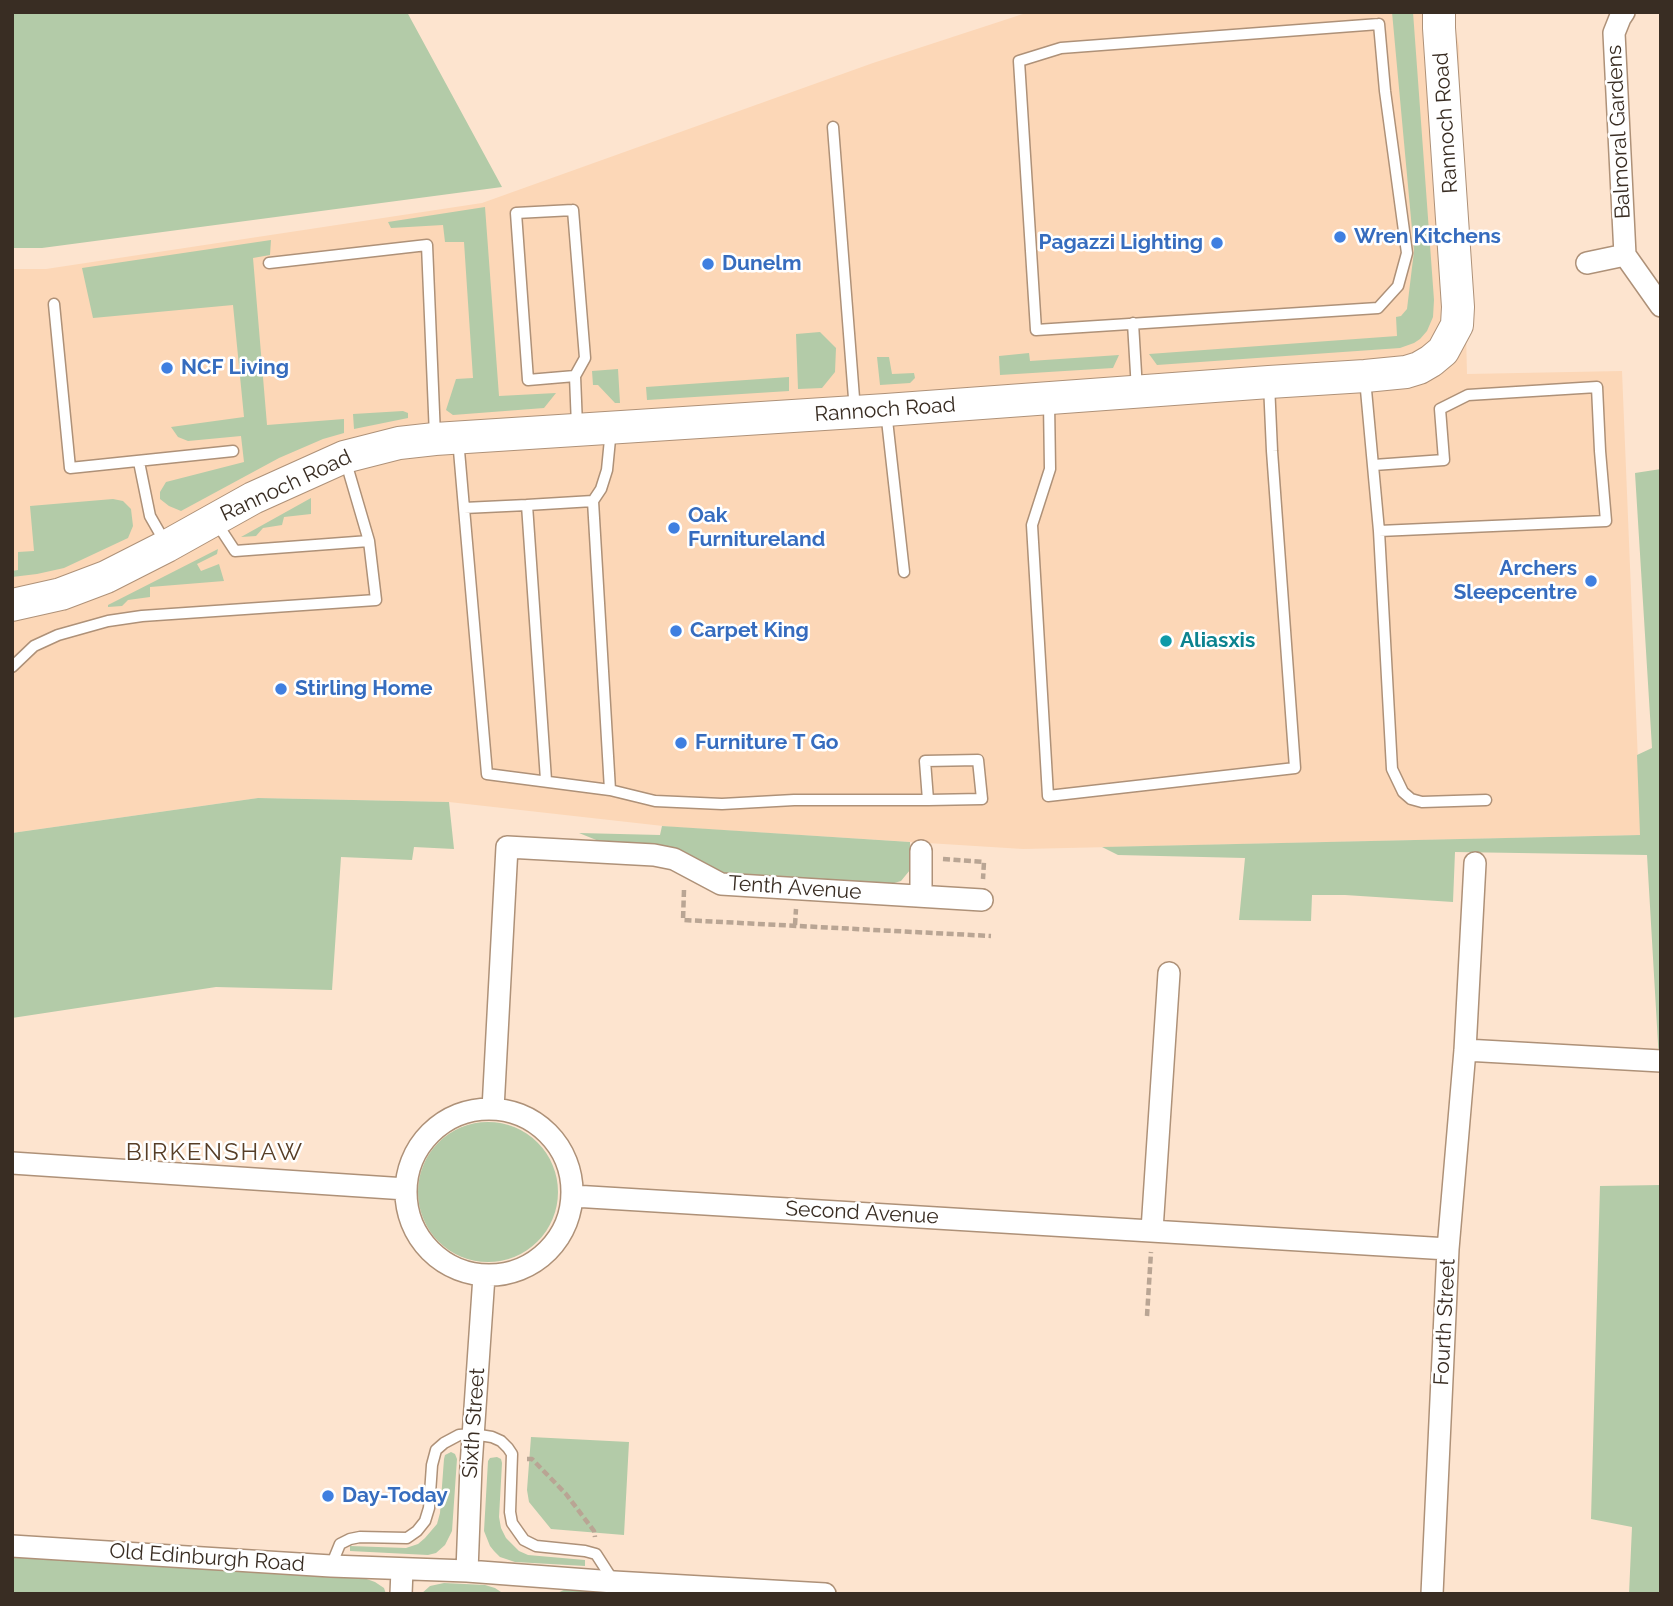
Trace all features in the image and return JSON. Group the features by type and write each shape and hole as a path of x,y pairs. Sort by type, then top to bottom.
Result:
{"street":[{"name":"Rannoch Road","path":"12,605 61,594 106,577 253,498 344,457 399,443 1365,376 1419,368 1443,351 1457,325 1439,12"},
{"name":"Balmoral Gardens","path":"1624,12 1614,33 1625,255"},
{"path":"1587,262 1625,255 1661,306"},
{"name":"Tenth Avenue","path":"493,1109 508,847 654,855 674,859 721,884 982,900"},
{"path":"920,896 921,851"},
{"name":"Fourth Street","path":"1432,1594 1448,1249 1465,1050 1475,863"},
{"path":"1152,1230 1169,974"},
{"path":"1465,1050 1661,1061"},
{"path":"493,1109 519,1114 542,1127 559,1146 570,1170 573,1196 569,1218 559,1238 545,1255 527,1267 506,1274 484,1276 458,1270 436,1257 419,1238 409,1215 406,1189 411,1164 424,1141 443,1123 467,1112 493,1109"},
{"path":"12,1164 406,1189"},
{"name":"Second Avenue","path":"573,1196 1448,1249"},
{"name":"Sixth Street","path":"467,1571 472,1434 484,1276"},
{"name":"Old Edinburgh Road","path":"12,1546 402,1570 467,1571 529,1585 614,1582 825,1594"},
{"path":"401,1594 402,1570"}],"lane":[{"path":"1379,24 1385,91 1407,253 1398,286 1378,308 1133,323 1036,330 1018,61 1061,48 1379,24"},
{"path":"834,127 870,411 904,572"},
{"path":"575,376 528,380 516,213 573,210 585,358 575,376 577,430"},
{"path":"269,262 427,245 446,439 464,508 486,774 610,790 655,801 722,804 794,800 928,800 982,799 978,760 925,761 928,800"},
{"path":"54,304 70,468 233,452"},
{"path":"1133,323 1137,391"},
{"path":"1365,376 1380,531 1392,769 1403,792 1411,799 1422,802 1486,800"},
{"path":"1049,398 1050,469 1032,525 1048,796 1295,768 1269,382"},
{"path":"1374,465 1444,460 1440,409 1468,395 1597,387 1606,521 1380,531"},
{"path":"610,790 593,501 601,489 607,470 611,428"},
{"path":"12,667 34,646 58,635 107,621 142,616 376,600 369,541 344,457"},
{"path":"139,462 150,516 167,546"},
{"path":"464,508 593,501"},
{"path":"527,505 546,780"},
{"path":"214,519 235,551 369,541"},
{"path":"331,1566 340,1544 350,1539 407,1538 418,1531 429,1508 432,1465 436,1450 459,1435 472,1434 492,1437 508,1448 512,1457 510,1512 512,1523 524,1541 536,1546 585,1550 596,1554 614,1582"}],"path":[{"path":"684,864 683,920 991,936"},
{"path":"1147,1316 1152,1230"},
{"path":"512,1457 531,1460 566,1494 594,1531 596,1554"}],"shaded area":[{"path":"1029,12 1452,12 1459,46 1467,374 1622,371 1641,835 1023,849 672,827 449,802 258,798 12,833 12,269 46,269 482,203 873,63"}],"green space":[{"path":"12,12 407,12 502,187 42,248 12,248"},
{"path":"1392,12 1413,12 1434,300 1433,317 1427,331 1414,343 1400,348 1157,365 1149,354 1397,336 1396,317 1401,316 1407,309 1414,251"},
{"path":"485,207 499,396 556,393 544,408 453,415 446,410 456,379 473,378 464,242 445,242 443,225 391,228 388,222"},
{"path":"271,240 270,255 253,258 267,425 344,419 344,433 279,458 181,511 160,499 160,492 166,482 244,462 241,436 188,441 178,437 171,427 244,417 233,305 93,318 82,268"},
{"path":"820,332 836,348 835,372 822,388 798,389 796,334"},
{"path":"1029,353 1030,361 1119,355 1113,368 1000,375 999,356"},
{"path":"877,357 889,357 892,374 914,373 915,378 910,383 880,385"},
{"path":"618,369 620,403 615,403 598,385 593,385 592,371"},
{"path":"789,377 789,391 647,400 646,387"},
{"path":"408,413 408,418 354,429 353,414"},
{"path":"1661,469 1661,1095 1647,855 1455,852 1453,902 1312,895 1311,921 1239,920 1245,858 1118,855 1102,847 1640,835 1637,755 1652,748 1635,473"},
{"path":"311,498 311,514 284,517 282,525 263,528 256,536 241,537"},
{"path":"113,499 123,501 131,509 133,526 128,538 64,568 12,577 12,571 18,570 18,552 34,551 30,506"},
{"path":"218,549 217,554 197,564 201,571 219,564 224,581 150,587 150,597 128,600 122,606 108,607 108,605"},
{"path":"258,798 449,802 454,849 414,847 412,860 341,857 332,990 216,987 12,1018 12,833"},
{"path":"662,826 910,842 910,870 901,881 891,884 727,876 611,846 579,833 660,835"},
{"path":"488,1122 515,1128 537,1143 552,1165 558,1192 552,1219 537,1241 515,1256 488,1262 461,1256 439,1241 424,1219 418,1192 424,1165 439,1143 461,1128"},
{"path":"1661,1185 1661,1594 1629,1594 1632,1527 1591,1519 1600,1186"},
{"path":"531,1437 629,1442 624,1535 551,1529 529,1502 527,1490"},
{"path":"451,1452 457,1459 452,1531 445,1545 436,1553 428,1555 350,1551 350,1546 406,1548 425,1538 437,1524 444,1459 445,1455"},
{"path":"497,1457 502,1463 499,1517 506,1538 519,1551 528,1555 585,1560 585,1566 515,1562 500,1557 494,1551 484,1531 488,1461"},
{"path":"12,1556 361,1577 384,1588 386,1594 12,1594"},
{"path":"444,1583 485,1585 504,1594 421,1594 430,1586"},
{"path":"566,1589 636,1594 555,1594"}],"place":[{"name":"Wren Kitchens","path":"1340,237"},
{"name":"Pagazzi Lighting","path":"1217,243"},
{"name":"Dunelm","path":"708,264"},
{"name":"NCF Living","path":"167,368"},
{"name":"Oak Furnitureland","path":"674,528"},
{"name":"Archers Sleepcentre","path":"1591,581"},
{"name":"Carpet King","path":"676,631"},
{"name":"Aliasxis","path":"1166,641"},
{"name":"Stirling Home","path":"281,689"},
{"name":"Furniture T Go","path":"681,743"},
{"name":"Day-Today","path":"328,1496"}],"district":[{"name":"BIRKENSHAW","path":"215,1153"}]}
